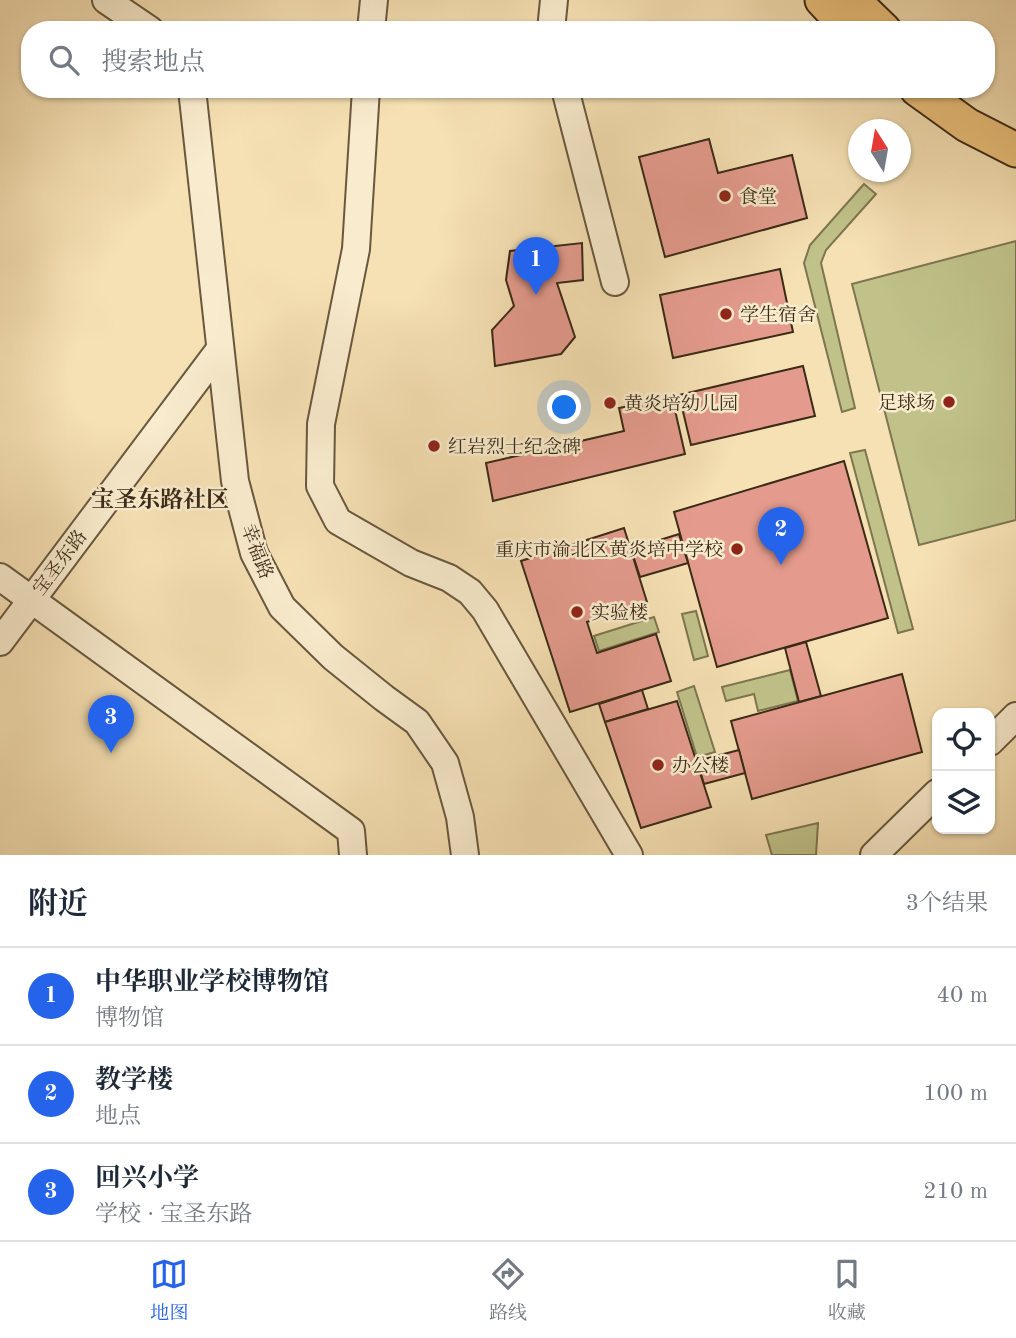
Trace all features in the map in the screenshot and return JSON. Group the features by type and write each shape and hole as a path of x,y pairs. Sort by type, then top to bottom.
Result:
{"main road":[{"path":"822,0 842,21"},
{"path":"853,0 875,21"},
{"path":"930,98 967,125 1016,150"},
{"path":"969,98 1016,125"}],"street":[{"path":"106,0 137,21"},
{"path":"372,21 374,0"},
{"path":"552,21 554,0"},
{"name":"幸福路","path":"193,98 235,481 254,553 282,607 333,657 417,722 446,763 460,817 465,855"},
{"path":"365,98 356,249 321,424 320,486 338,521 411,564 449,578 470,592 485,610 629,855"},
{"path":"567,98 615,282"},
{"name":"宝圣东路","path":"0,642 220,349"},
{"path":"0,577 351,831 353,855"},
{"path":"995,737 1016,716"},
{"path":"874,855 932,798"}],"green space":[{"path":"864,184 876,194 826,250 821,263 855,408 842,412 804,263 810,245"},
{"name":"足球场","path":"1016,241 1016,520 919,545 852,284"},
{"path":"865,450 913,629 898,633 850,453"},
{"path":"696,611 708,656 694,660 682,614"},
{"path":"654,617 659,632 599,651 594,636"},
{"path":"790,670 798,701 758,711 754,694 726,701 722,687"},
{"path":"694,686 715,752 697,757 677,692"},
{"path":"818,823 816,855 772,855 766,835"}],"building":[{"name":"食堂","path":"709,139 718,173 792,155 807,218 665,257 639,157"},
{"path":"582,243 583,280 557,283 575,337 561,354 495,366 492,330 514,306 506,280 510,251"},
{"name":"学生宿舍","path":"780,269 793,332 673,358 660,295"},
{"name":"学生宿舍","path":"803,366 815,416 691,445 679,395"},
{"path":"672,397 685,454 493,501 486,463 624,431 619,408"},
{"path":"844,461 888,618 717,667 674,512"},
{"name":"实验楼","path":"624,528 647,602 587,622 597,653 656,634 671,681 570,712 521,561"},
{"path":"679,534 688,563 640,577 631,549"},
{"path":"806,642 821,696 799,702 785,648"},
{"path":"902,674 922,752 752,799 731,721"},
{"path":"642,690 648,709 605,722 599,704"},
{"name":"办公楼","path":"677,701 711,807 641,828 605,722"},
{"path":"739,750 745,773 704,784 697,761"}],"place":[{"name":"食堂","path":"725,196"},
{"name":"中华职业学校博物馆","path":"536,295"},
{"name":"学生宿舍","path":"726,314"},
{"name":"足球场","path":"949,402"},
{"name":"黄炎培幼儿园","path":"610,403"},
{"name":"红岩烈士纪念碑","path":"434,446"},
{"name":"重庆市渝北区黄炎培中学校","path":"737,549"},
{"name":"教学楼","path":"781,565"},
{"name":"实验楼","path":"577,612"},
{"name":"回兴小学","path":"111,753"},
{"name":"办公楼","path":"658,765"}],"district":[{"name":"宝圣东路社区","path":"160,499"}]}
